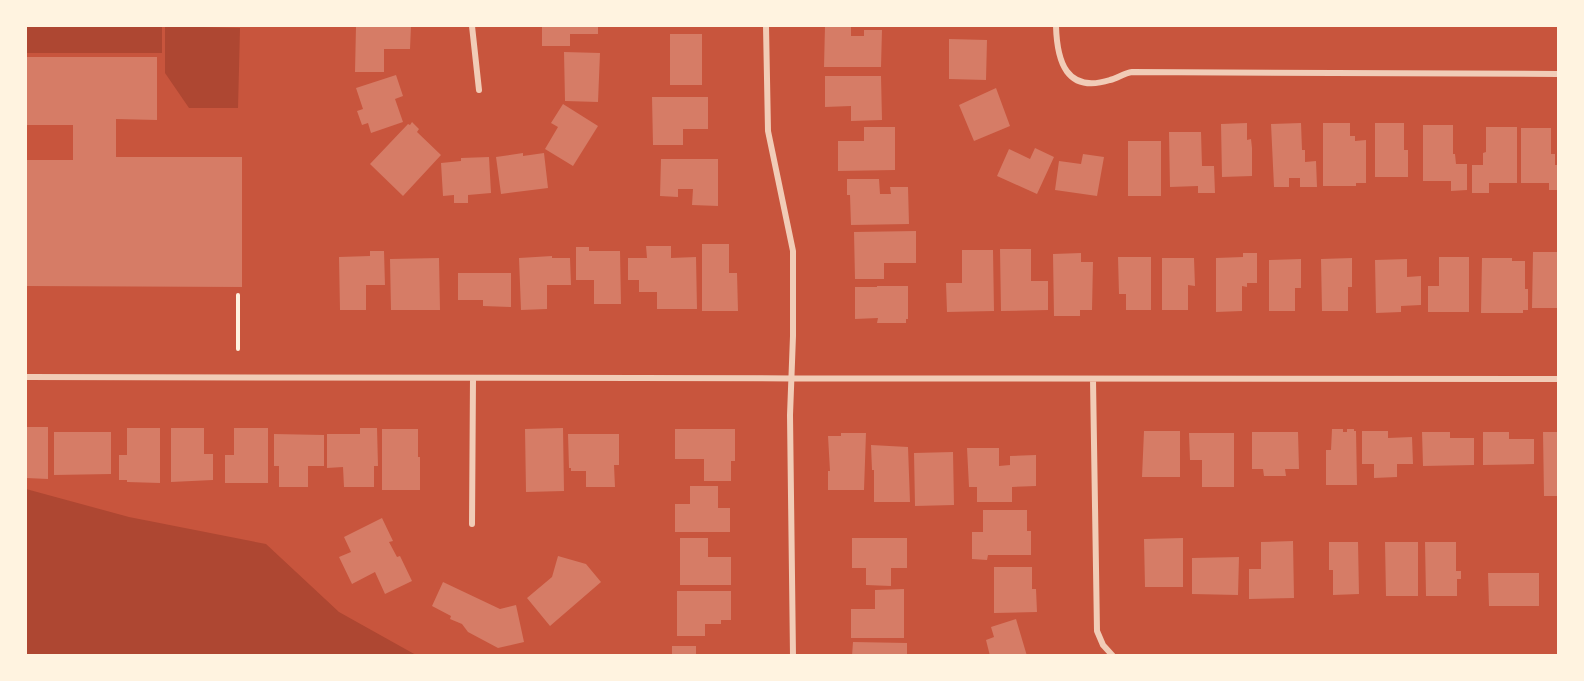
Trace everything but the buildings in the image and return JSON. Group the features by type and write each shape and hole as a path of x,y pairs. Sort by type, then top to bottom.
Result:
{"street":[{"path":"471,26 480,90"},
{"path":"766,26 768,132 793,251 790,415 793,656"},
{"path":"1056,26 1062,66 1070,76 1086,82 1111,80 1132,72 1558,74"},
{"path":"26,377 1558,379"},
{"path":"472,524 473,378"},
{"path":"1093,380 1097,631 1103,645 1113,656"}],"path":[{"path":"238,295 238,349"}],"shaded area":[{"path":"26,26 162,26 162,53 26,53"},
{"path":"165,26 240,28 238,108 189,108 165,73"},
{"path":"26,489 129,517 266,544 339,612 416,655 26,655"}]}
